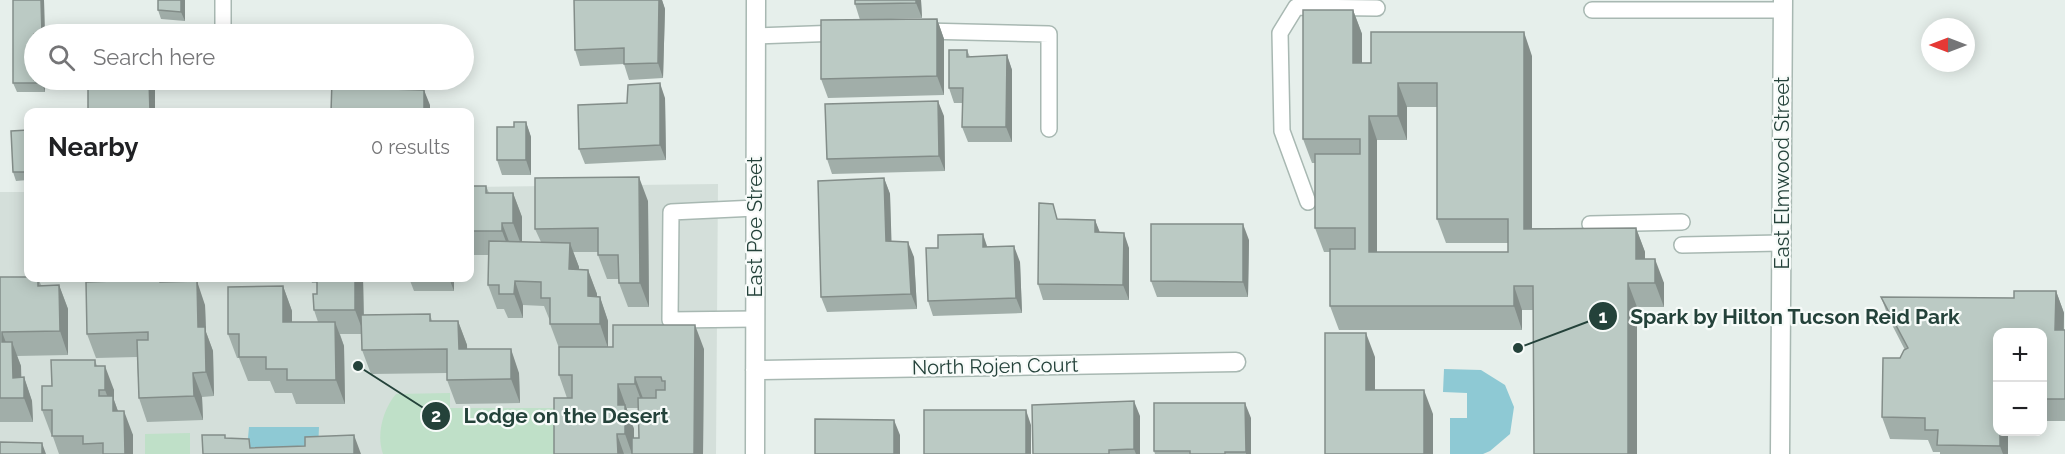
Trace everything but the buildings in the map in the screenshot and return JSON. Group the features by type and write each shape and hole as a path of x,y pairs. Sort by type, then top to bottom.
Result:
{"street":[{"name":"East Poe Street","path":"755,454 756,0"},
{"name":"East Elmwood Street","path":"1780,454 1783,5"},
{"name":"North Rojen Court","path":"755,370 1236,362"}],"lane":[{"path":"223,0 223,24"},
{"path":"1592,10 1783,5"},
{"path":"1308,202 1282,131 1280,33 1296,7 1377,8"},
{"path":"905,31 1049,34 1049,129"},
{"path":"756,36 859,33"},
{"path":"755,319 670,320 671,212 756,208"},
{"path":"1590,224 1682,222"},
{"path":"1682,245 1782,243"}],"shaded area":[{"path":"718,184 716,454 0,454 0,192 24,192 24,282 474,282 474,187"}],"green space":[{"path":"450,393 450,408 556,408 556,454 383,454 380,439 382,422 396,394"},
{"path":"190,433 190,454 145,454 145,434"}],"water":[{"path":"1444,369 1481,370 1505,385 1514,407 1510,434 1490,451 1483,454 1450,454 1450,418 1467,418 1467,393 1443,392"},
{"path":"249,427 319,427 318,449 247,449"}],"place":[{"name":"Spark by Hilton Tucson Reid Park","path":"1518,348"},
{"name":"Lodge on the Desert","path":"358,366"}]}
